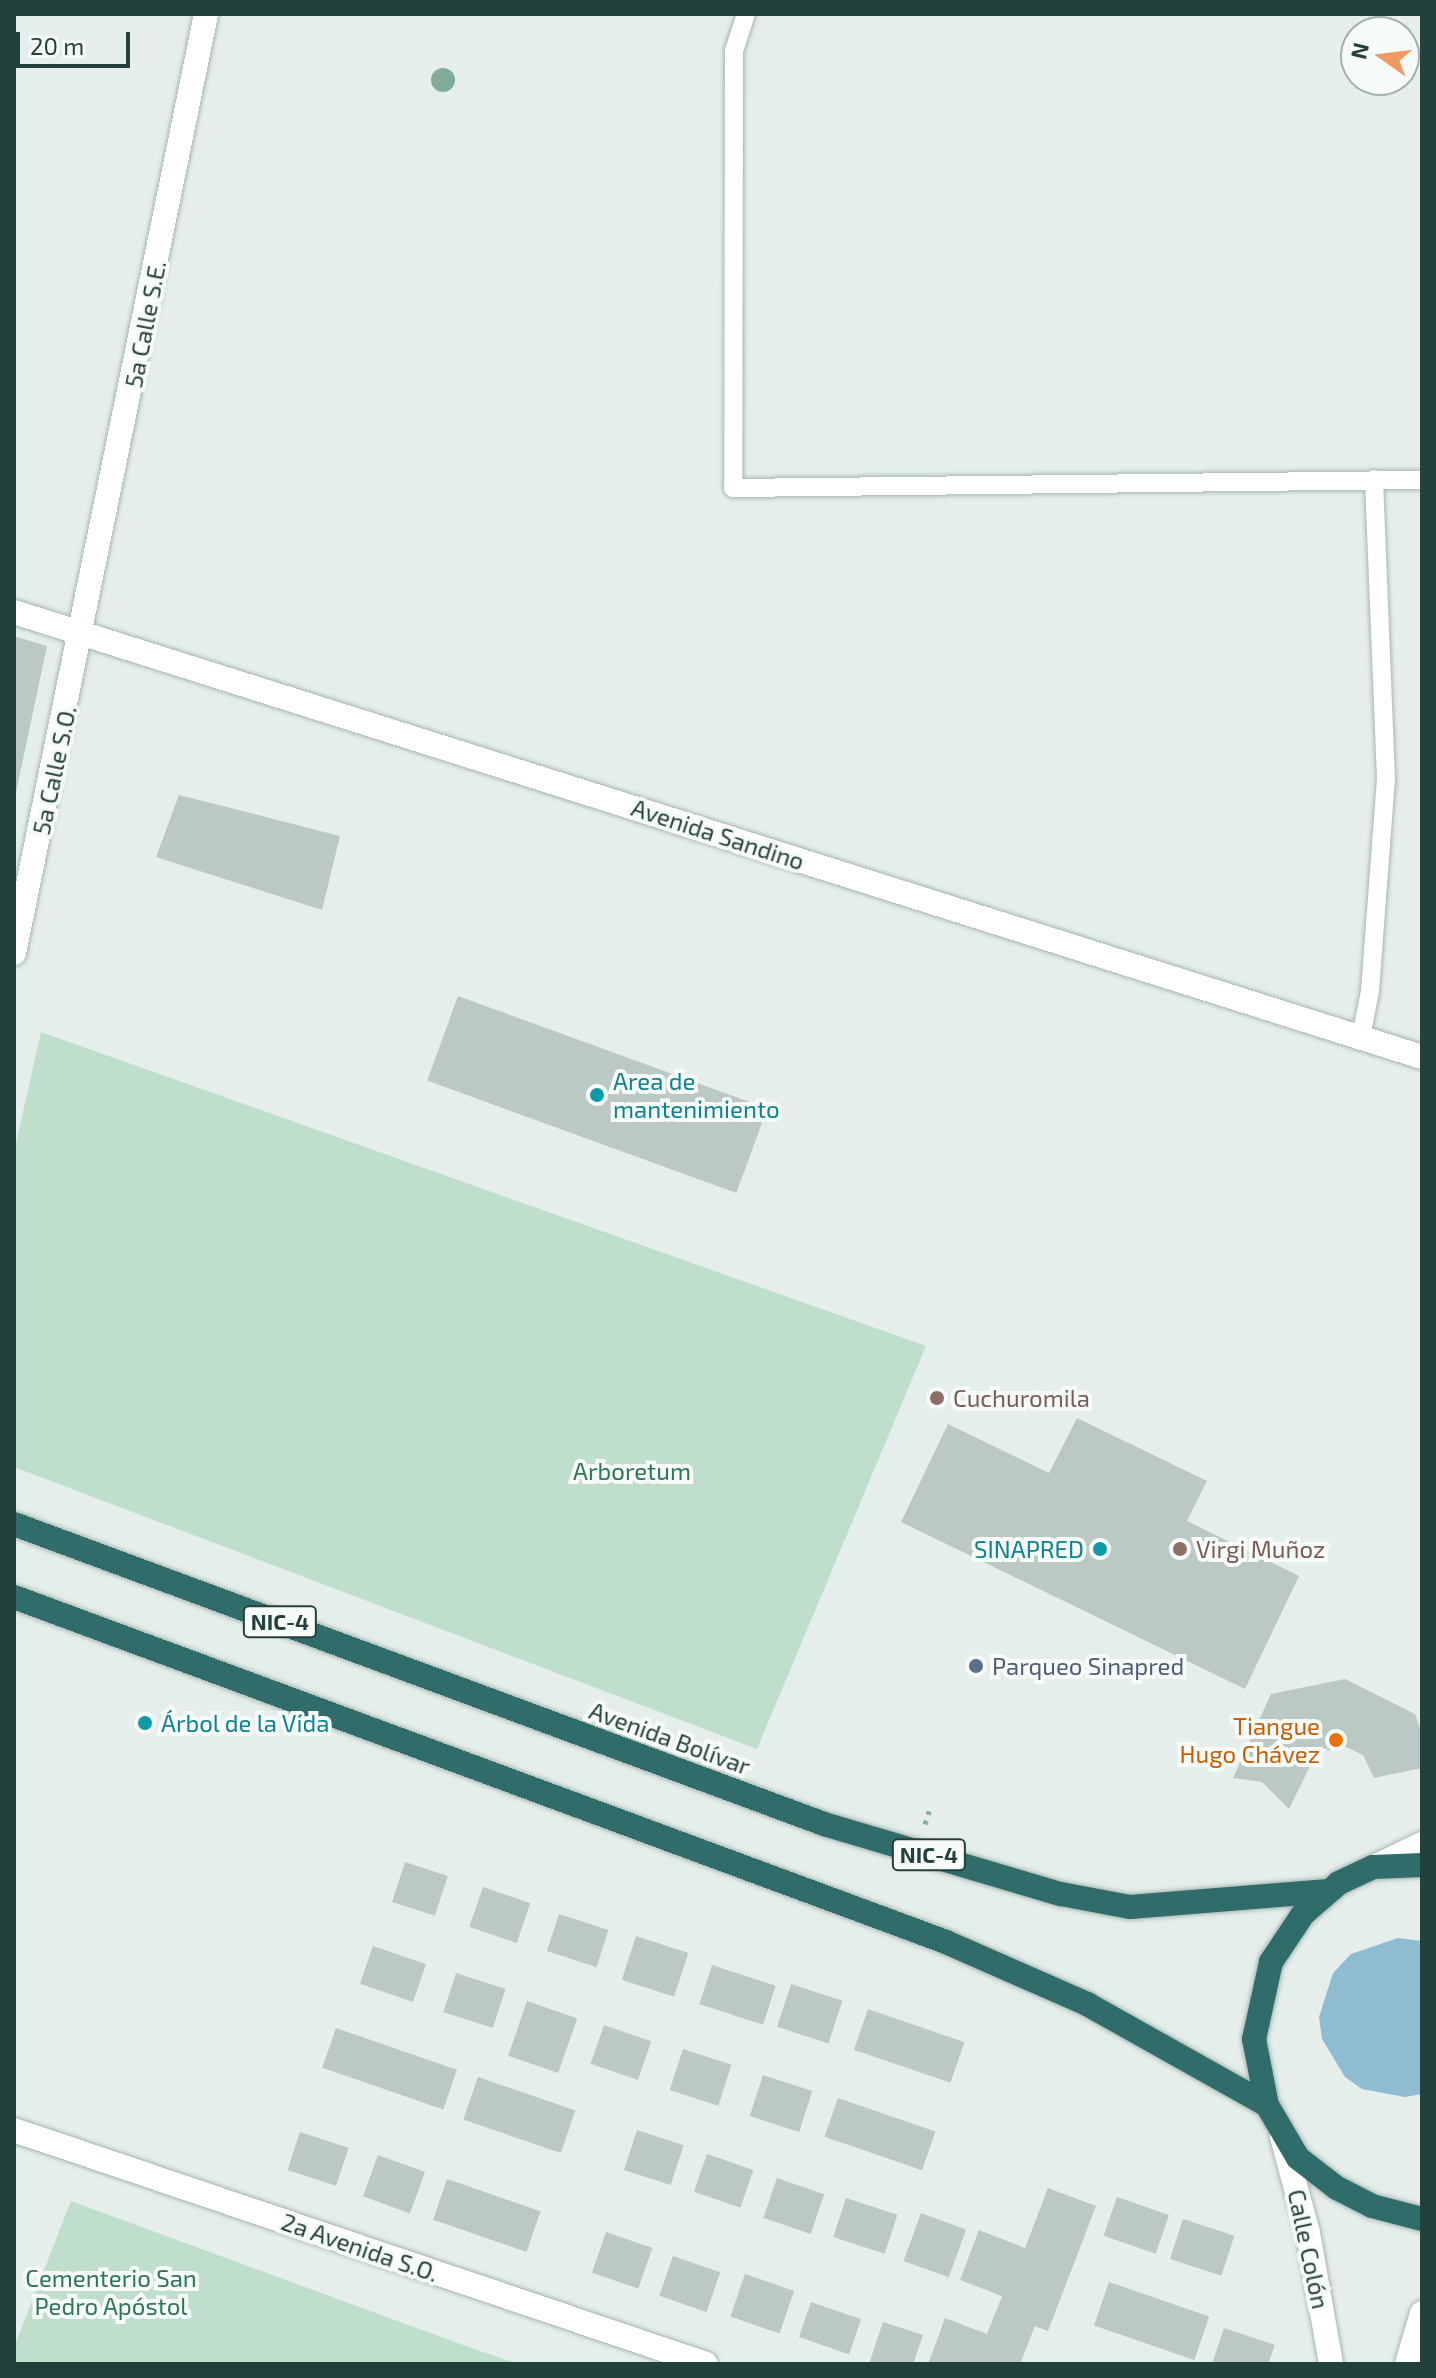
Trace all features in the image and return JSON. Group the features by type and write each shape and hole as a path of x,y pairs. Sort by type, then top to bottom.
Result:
{"highway":[{"name":"Avenida Bolívar","path":"14,1524 824,1824 1061,1894 1130,1907 1328,1891"},
{"path":"14,1597 946,1942 1087,2004 1267,2105"},
{"name":"NIC-4","path":"1422,1865 1373,1867 1328,1891 1279,1947 1259,1998 1254,2039 1267,2105 1281,2135 1298,2158 1337,2188 1372,2206 1422,2219"}],"street":[{"name":"5a Calle S.E.","path":"83,634 206,14"},
{"name":"Avenida Sandino","path":"14,612 1422,1057"},
{"name":"5a Calle S.O.","path":"14,953 83,634"},
{"path":"1373,1867 1422,1844"},
{"name":"2a Avenida S.O.","path":"14,2130 706,2364"},
{"name":"Calle Colón","path":"1281,2135 1308,2233 1331,2364"},
{"path":"1407,2364 1422,2313"}],"lane":[{"path":"746,14 734,50 733,488 1422,480"},
{"path":"1361,1037 1370,991 1386,779 1374,479"}],"green space":[{"name":"Arboretum","path":"41,1032 926,1346 757,1749 14,1467 14,1152"},
{"name":"Cementerio San Pedro Apóstol","path":"71,2201 518,2364 14,2364 14,2347"}],"water":[{"path":"1398,1938 1422,1941 1422,2094 1405,2097 1362,2089 1345,2077 1322,2039 1319,2017 1333,1973 1351,1954"}],"building":[{"path":"14,636 47,646 15,797 14,797"},
{"path":"179,795 340,836 322,910 156,857"},
{"name":"Area de mantenimiento","path":"458,996 767,1109 736,1193 427,1081"},
{"name":"SINAPRED","path":"1077,1418 1207,1481 1187,1521 1299,1576 1245,1689 901,1522 948,1424 1049,1473"},
{"name":"Tiangue Hugo Chávez","path":"1345,1679 1415,1714 1422,1734 1422,1768 1374,1778 1363,1755 1344,1746 1316,1754 1289,1809 1262,1782 1233,1778 1271,1694"},
{"path":"405,1862 448,1876 435,1916 392,1902"},
{"path":"483,1887 530,1903 517,1943 469,1927"},
{"path":"559,1914 608,1930 596,1967 547,1951"},
{"path":"636,1936 688,1953 674,1997 622,1980"},
{"path":"373,1946 426,1964 413,2002 360,1984"},
{"path":"712,1965 776,1986 763,2025 699,2004"},
{"path":"456,1973 505,1989 493,2028 443,2012"},
{"path":"791,1984 842,2001 828,2043 777,2027"},
{"path":"527,2001 577,2018 558,2073 508,2056"},
{"path":"868,2009 964,2042 950,2083 854,2050"},
{"path":"604,2025 651,2041 638,2080 591,2064"},
{"path":"336,2028 457,2070 443,2109 322,2068"},
{"path":"683,2049 732,2065 718,2106 670,2090"},
{"path":"763,2075 812,2091 799,2132 750,2116"},
{"path":"478,2077 575,2111 561,2153 463,2120"},
{"path":"838,2098 935,2132 922,2170 825,2137"},
{"path":"637,2130 684,2145 671,2185 624,2170"},
{"path":"300,2132 349,2148 336,2186 288,2170"},
{"path":"707,2154 753,2170 740,2208 694,2192"},
{"path":"378,2155 425,2172 410,2213 363,2196"},
{"path":"777,2178 824,2194 811,2234 763,2218"},
{"path":"447,2179 541,2211 527,2252 433,2220"},
{"path":"1048,2188 1096,2206 1048,2331 1035,2326 1020,2364 928,2364 945,2318 987,2334 1002,2296 960,2280 979,2230 1025,2248"},
{"path":"1117,2197 1169,2215 1156,2254 1104,2236"},
{"path":"846,2198 897,2215 885,2254 833,2237"},
{"path":"921,2213 966,2229 949,2277 904,2261"},
{"path":"1183,2219 1234,2236 1221,2276 1170,2259"},
{"path":"606,2232 652,2248 638,2289 592,2273"},
{"path":"673,2256 720,2272 707,2312 659,2296"},
{"path":"745,2274 794,2291 780,2333 730,2317"},
{"path":"1109,2282 1209,2317 1194,2360 1094,2325"},
{"path":"811,2302 861,2319 849,2354 799,2337"},
{"path":"883,2322 923,2335 913,2364 869,2364"},
{"path":"1224,2328 1275,2345 1268,2364 1212,2364"}],"place":[{"name":"Area de mantenimiento","path":"597,1095"},
{"name":"Cuchuromila","path":"937,1398"},
{"name":"SINAPRED","path":"1100,1549"},
{"name":"Virgi Muñoz","path":"1180,1549"},
{"name":"Parqueo Sinapred","path":"976,1666"},
{"name":"Árbol de la Vida","path":"145,1723"},
{"name":"Tiangue Hugo Chávez","path":"1336,1740"}]}
